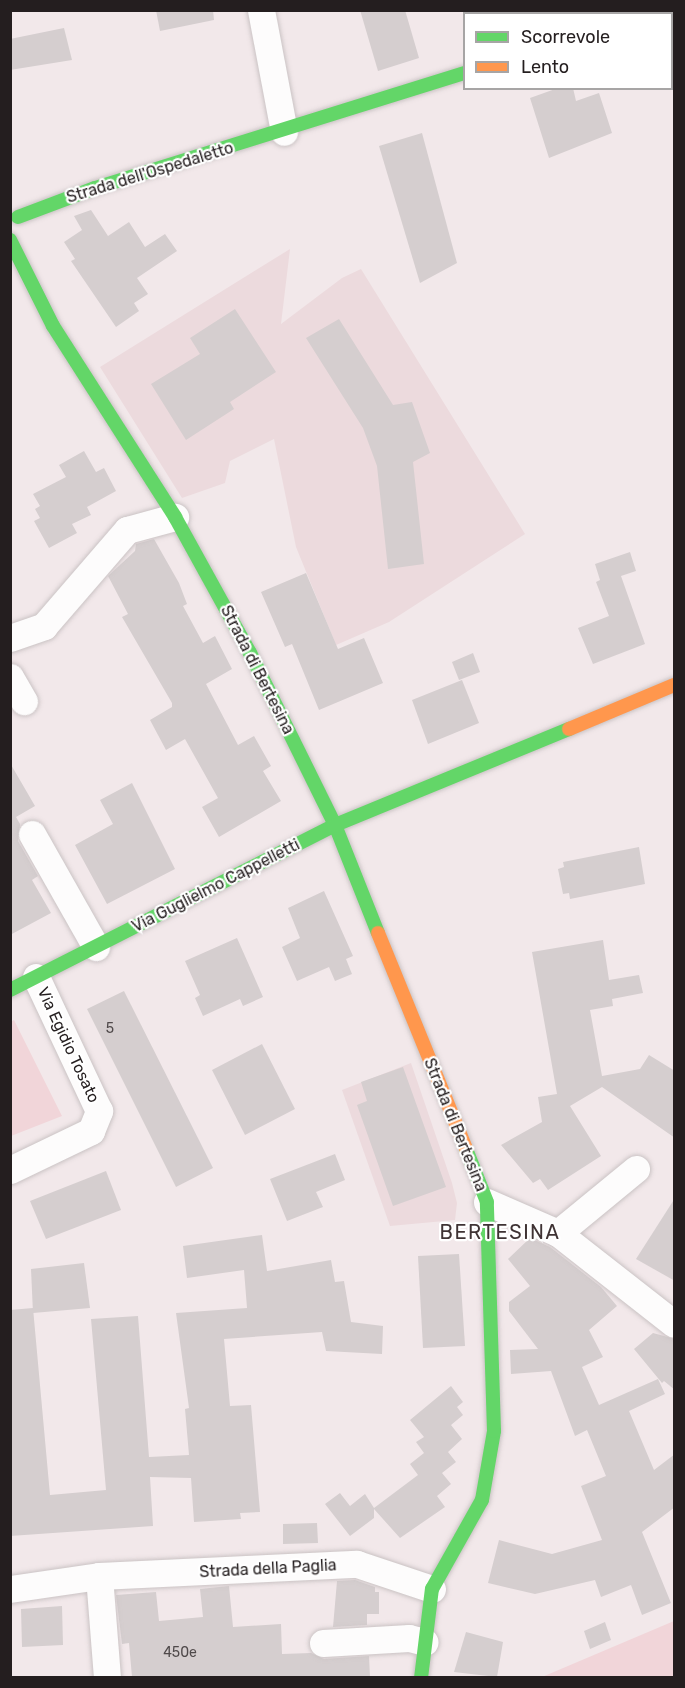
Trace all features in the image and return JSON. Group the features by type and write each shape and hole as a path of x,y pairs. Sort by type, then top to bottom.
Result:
{"street":[{"path":"261,10 284,132"},
{"name":"Strada dell'Ospedaletto","path":"14,212 284,132 463,74"},
{"path":"10,233 17,225 14,212"},
{"name":"Strada di Bertesina","path":"10,240 54,326 175,517 250,653 335,825 487,1202 494,1431 482,1500 432,1589 421,1677"},
{"path":"10,638 44,626 127,530 175,517"},
{"path":"10,677 24,701"},
{"path":"335,825 675,685"},
{"name":"Via Guglielmo Cappelletti","path":"10,990 335,825"},
{"path":"32,834 96,947"},
{"name":"Via Egidio Tosato","path":"10,1170 91,1131 99,1111 36,977"},
{"path":"558,1233 636,1169"},
{"path":"487,1202 558,1233 675,1324"},
{"name":"Strada della Paglia","path":"10,1589 99,1576 357,1564 432,1589"},
{"path":"99,1576 106,1677"},
{"path":"323,1643 409,1638 425,1642"}],"shaded area":[{"path":"290,249 281,324 342,278 361,269 525,534 389,622 336,645 296,547 274,439 230,461 225,483 182,498 100,367"},
{"path":"14,1020 62,1116 11,1136 10,1022"},
{"path":"411,1063 452,1183 457,1203 455,1220 390,1226 342,1090"},
{"path":"674,1621 674,1677 542,1677"}],"building":[{"path":"156,10 213,10 214,20 160,31"},
{"path":"360,10 405,10 419,58 378,71"},
{"path":"64,28 72,60 10,70 10,39"},
{"path":"552,90 573,90 576,101 599,93 612,133 549,158 530,98"},
{"path":"422,133 457,263 420,283 379,146"},
{"path":"91,210 108,236 129,222 145,247 165,234 177,251 137,278 148,294 134,303 139,311 116,327 71,261 75,259 64,242 82,230 74,216"},
{"path":"235,309 276,372 230,402 234,409 186,440 151,384 200,354 190,338"},
{"path":"339,319 393,405 412,402 430,453 413,462 424,564 388,569 377,466 363,428 306,338"},
{"path":"84,451 96,472 104,468 116,491 87,507 91,515 72,524 77,533 49,548 34,521 40,518 35,509 40,506 33,494 66,477 59,465"},
{"path":"154,539 179,583 187,604 183,606 203,643 215,636 232,669 206,684 238,745 254,736 271,766 263,771 281,801 219,837 202,807 218,798 185,739 166,750 150,720 172,707 172,703 122,617 128,614 108,576 135,551 136,544"},
{"path":"630,552 636,571 621,576 645,644 593,664 578,628 609,616 596,582 600,580 595,564"},
{"path":"306,573 338,649 364,638 383,683 319,710 292,644 285,647 261,592"},
{"path":"473,653 480,672 459,680 452,662"},
{"path":"462,680 479,723 428,744 412,700"},
{"path":"10,763 35,806 16,817 20,824 18,841 38,876 32,880 51,913 10,935"},
{"path":"132,783 175,869 107,904 75,845 113,824 100,800"},
{"path":"639,847 645,884 570,899 569,893 563,894 558,869 564,867 563,862"},
{"path":"324,891 353,956 346,959 352,974 335,981 329,967 297,981 282,947 300,938 288,908"},
{"path":"237,938 263,997 243,1006 240,999 203,1016 195,998 200,995 185,961"},
{"path":"603,940 609,980 639,975 643,993 612,999 613,1006 590,1010 602,1076 640,1069 649,1055 675,1071 675,1138 602,1087 570,1106 601,1156 548,1190 540,1179 533,1183 501,1145 542,1122 538,1097 557,1094 532,952"},
{"path":"124,991 213,1168 176,1187 87,1009"},
{"path":"262,1044 295,1109 245,1135 212,1070"},
{"path":"403,1067 446,1187 393,1206 357,1105 367,1101 361,1082"},
{"path":"335,1154 345,1180 316,1192 323,1207 287,1221 270,1179"},
{"path":"106,1171 121,1210 46,1239 30,1201"},
{"path":"675,1198 675,1281 636,1259"},
{"path":"262,1235 267,1271 331,1260 335,1282 344,1281 351,1322 383,1326 382,1354 326,1351 322,1332 224,1339 230,1406 251,1405 260,1512 240,1513 241,1519 194,1522 191,1478 150,1477 153,1526 10,1536 10,1310 33,1308 50,1495 106,1490 91,1319 138,1316 149,1457 189,1455 185,1409 189,1408 176,1313 247,1308 244,1270 187,1278 183,1246"},
{"path":"530,1238 550,1247 601,1287 617,1306 589,1330 603,1357 582,1367 599,1405 658,1379 665,1394 629,1411 654,1470 675,1454 675,1507 642,1532 671,1603 642,1615 631,1585 601,1597 595,1580 535,1594 488,1583 499,1540 552,1554 602,1540 581,1486 606,1476 587,1430 575,1436 551,1371 511,1374 510,1350 538,1349 509,1311 509,1302 530,1286 508,1259"},
{"path":"459,1254 465,1346 423,1348 418,1256"},
{"path":"84,1263 90,1308 33,1313 31,1269"},
{"path":"653,1333 675,1339 675,1390 664,1381 662,1383 634,1349"},
{"path":"451,1386 463,1402 457,1407 463,1415 451,1425 462,1439 448,1452 456,1462 442,1473 451,1484 437,1496 445,1507 400,1538 374,1509 374,1518 350,1536 325,1504 340,1493 350,1506 365,1494 374,1508 418,1475 410,1464 424,1453 416,1442 424,1437 410,1420"},
{"path":"317,1523 318,1543 283,1544 283,1524"},
{"path":"355,1580 375,1587 375,1592 379,1592 379,1614 367,1614 367,1625 333,1627 337,1581"},
{"path":"229,1586 233,1627 281,1624 282,1654 311,1653 324,1659 369,1656 370,1677 132,1677 129,1643 122,1644 116,1595 156,1592 159,1621 203,1617 200,1589"},
{"path":"62,1606 63,1645 22,1647 21,1609"},
{"path":"605,1622 611,1640 590,1649 584,1631"},
{"path":"466,1632 503,1642 497,1677 454,1672"}],"traffic: fast":[{"path":"18,217 95,188 463,73"},
{"path":"10,240 53,326 175,517 250,653 335,825 378,933"},
{"path":"10,990 335,825 569,729"},
{"path":"421,1678 432,1589 482,1500 494,1431 487,1202 466,1149"}],"traffic: slow":[{"path":"569,729 674,685"},
{"path":"378,933 466,1149"}],"district":[{"name":"BERTESINA","path":"500,1232"}]}
